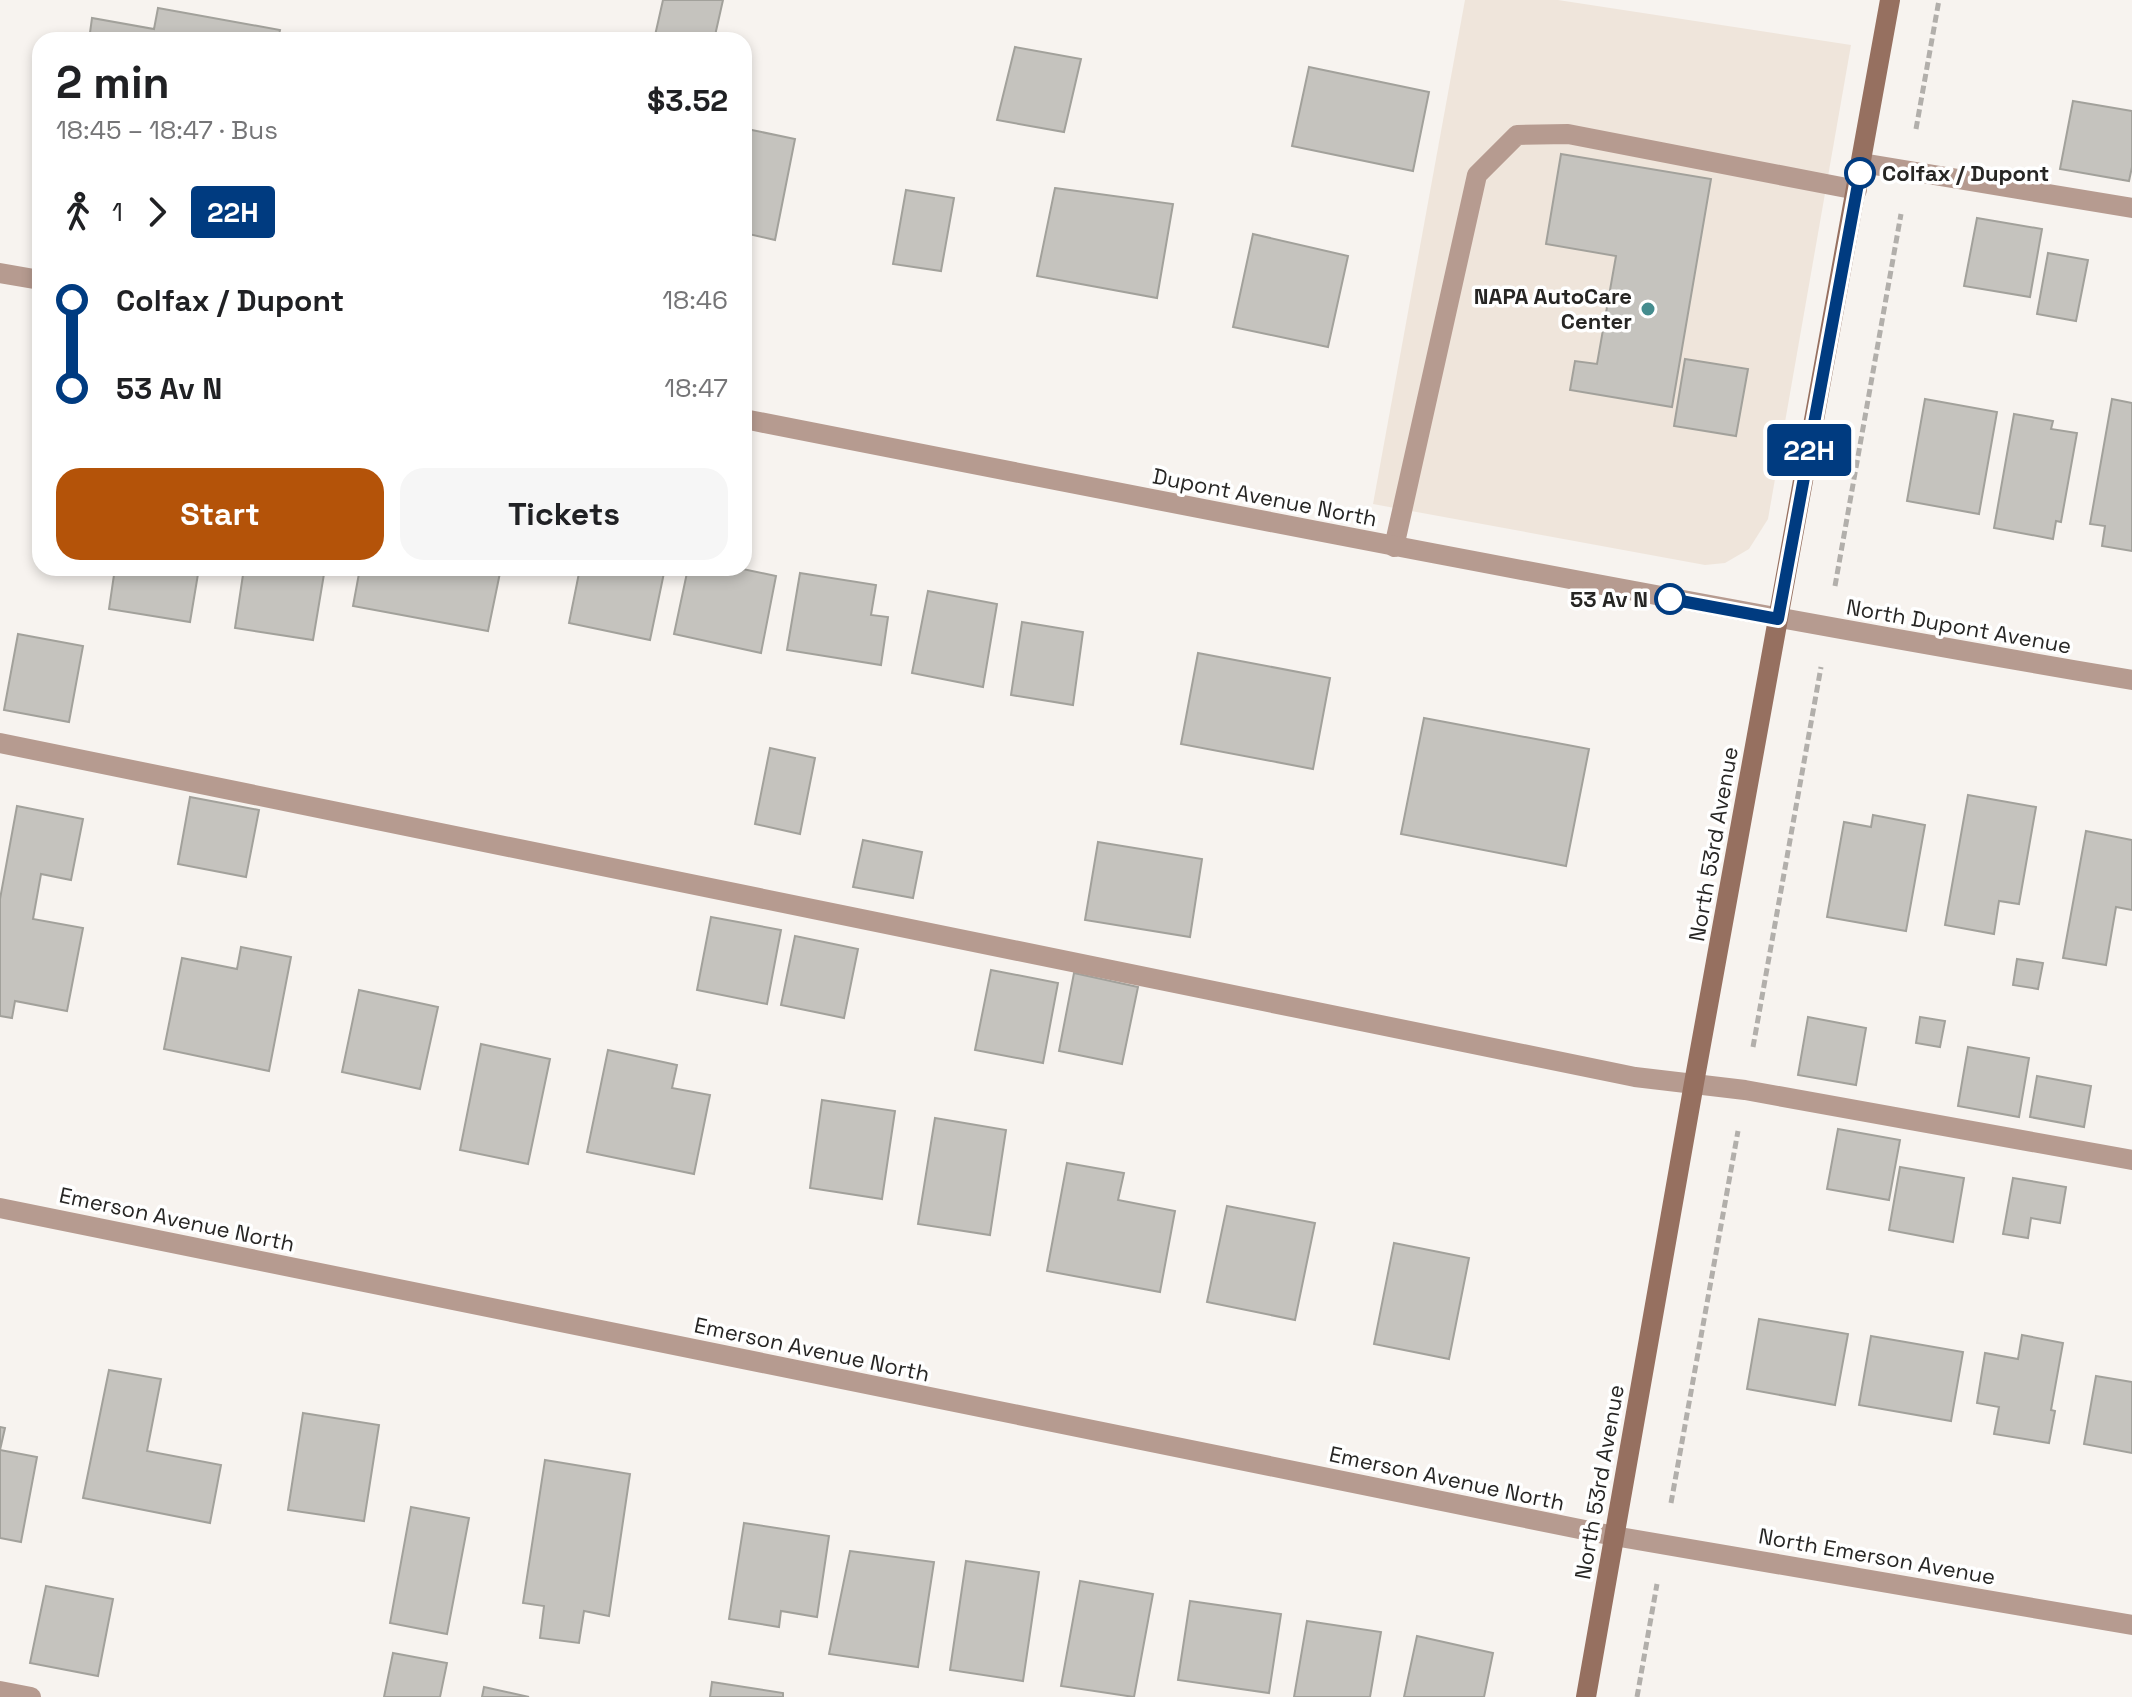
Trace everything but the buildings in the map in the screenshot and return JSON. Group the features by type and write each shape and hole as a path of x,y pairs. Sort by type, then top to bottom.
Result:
{"street":[{"name":"North 53rd Avenue","path":"1586,1697 1890,0"},
{"path":"1394,547 1477,175 1517,135 1568,134 1857,190"},
{"path":"1862,163 2132,208"},
{"path":"0,273 32,279"},
{"name":"Dupont Avenue North","path":"752,421 1778,619"},
{"name":"North Dupont Avenue","path":"1778,619 2132,680"},
{"path":"0,743 1603,1071 1745,1090 2132,1160"},
{"name":"Emerson Avenue North","path":"0,1208 1614,1536"},
{"name":"North Emerson Avenue","path":"1614,1536 2132,1625"},
{"path":"0,1691 31,1697"}],"path":[{"path":"1637,1697 1939,0"}],"shaded area":[{"path":"1465,0 1558,0 1851,45 1768,519 1749,549 1725,563 1705,565 1373,504"}],"bus line":[{"name":"22H","path":"1670,599 1778,619 1860,173"}],"place":[{"name":"Colfax / Dupont","path":"1860,173"},
{"name":"NAPA AutoCare Center","path":"1648,309"},
{"name":"53 Av N","path":"1670,599"}]}
